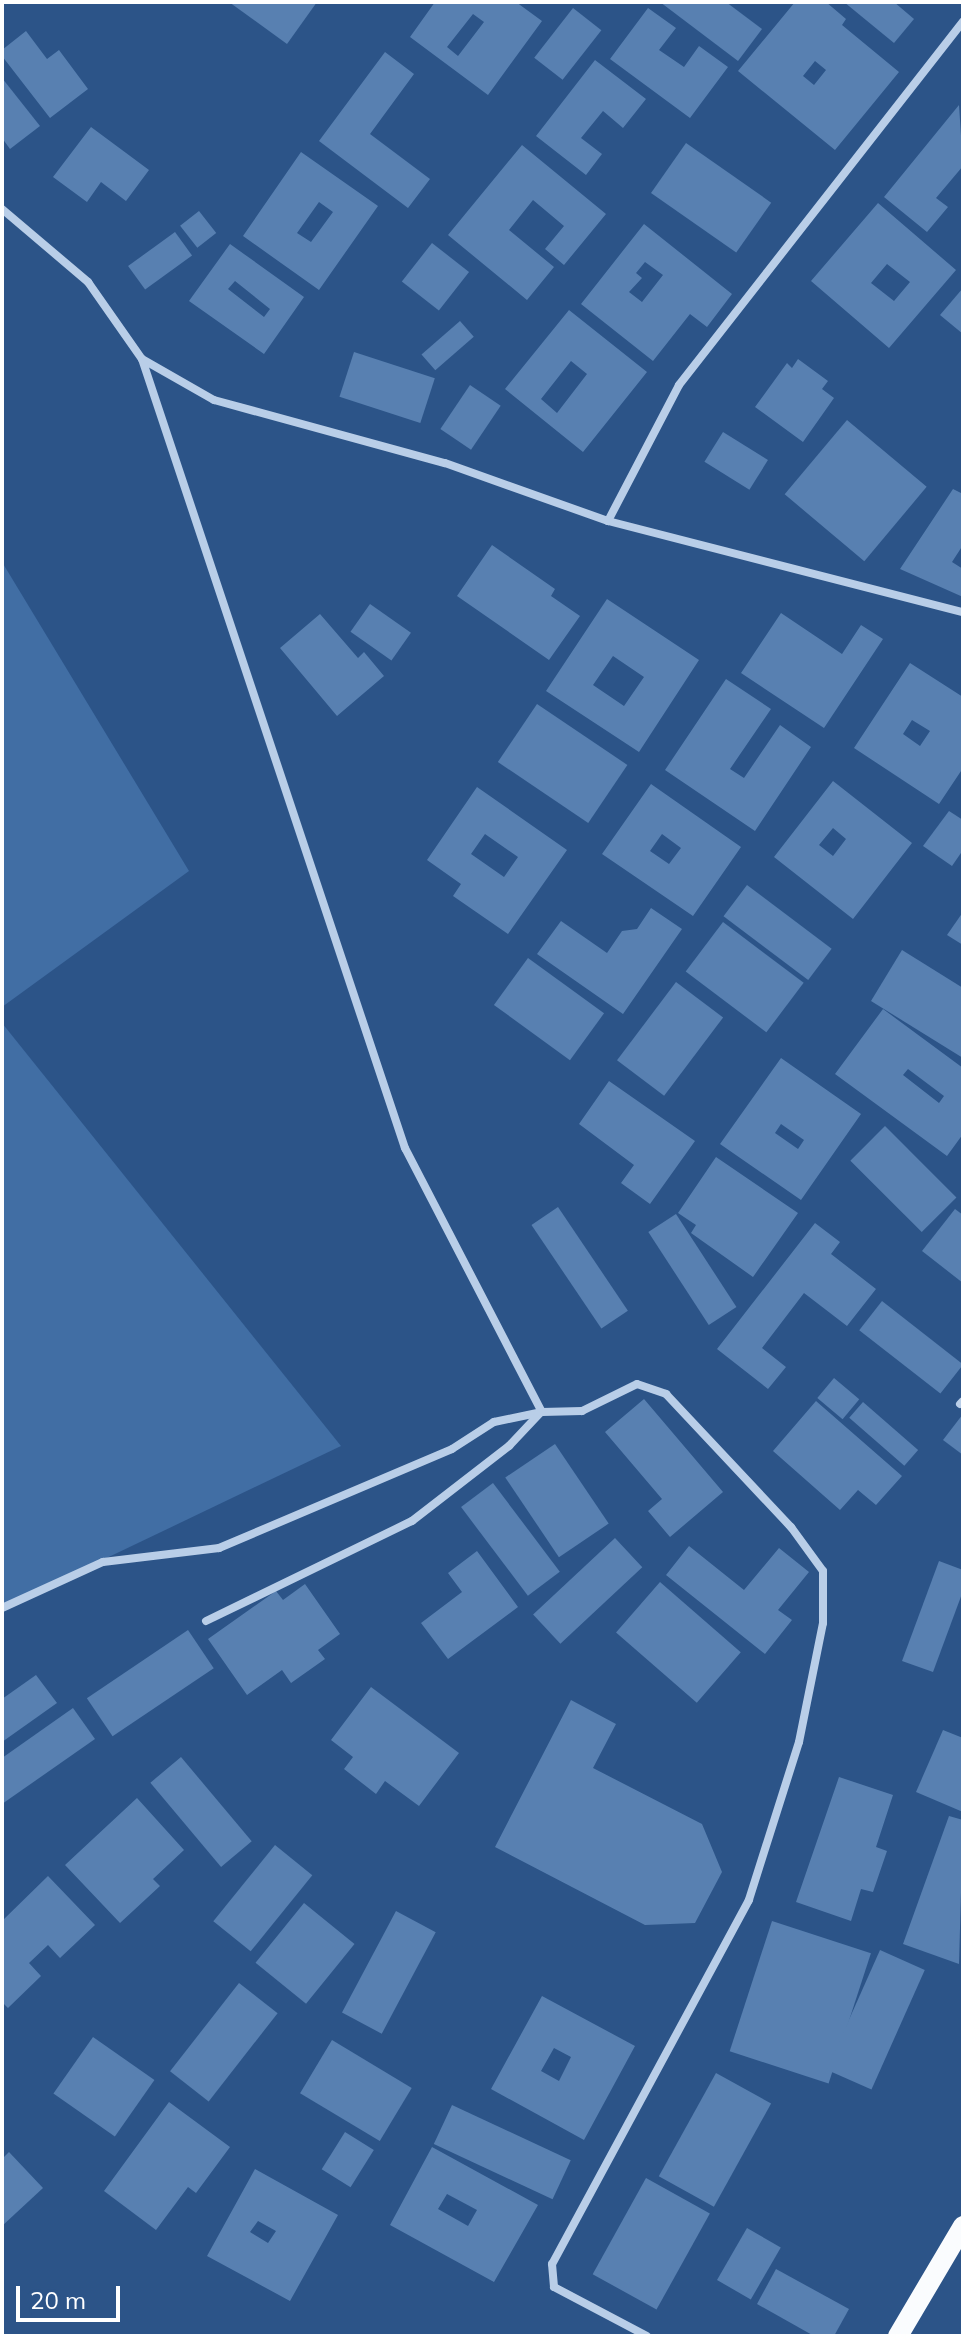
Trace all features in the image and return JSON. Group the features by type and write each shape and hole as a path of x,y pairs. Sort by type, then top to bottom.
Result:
{"main road":[{"path":"898,2336 963,2226"}],"street":[{"path":"608,521 679,385 963,21"},
{"path":"2,209 88,282 142,359 405,1148 542,1412"},
{"path":"142,359 214,400 445,463 608,521 963,612"},
{"path":"2,1608 103,1562 219,1548 452,1449 494,1422 542,1412 582,1411 637,1384 666,1394 791,1527 823,1571 823,1623 799,1742 749,1900 552,2264 554,2287 647,2336"},
{"path":"206,1621 412,1521 509,1446 542,1412"}],"shaded area":[{"path":"2,562 189,871 2,1007"},
{"path":"2,1023 341,1446 2,1608"}],"building":[{"path":"229,2 317,2 287,44"},
{"path":"435,2 516,2 542,21 488,95 410,37","holes":["473,14 484,22 458,56 447,47"]},
{"path":"660,2 726,2 762,29 738,61"},
{"path":"795,2 826,2 846,19 842,25 899,72 835,150 738,71","holes":["815,61 826,70 814,85 803,76"]},
{"path":"844,2 894,2 914,19 894,43"},
{"path":"573,8 601,30 563,80 534,58"},
{"path":"648,8 676,28 659,50 684,67 699,46 728,67 690,118 610,59"},
{"path":"26,31 47,59 59,50 88,89 50,118 2,56 2,50"},
{"path":"385,52 414,74 370,134 430,179 408,208 319,141"},
{"path":"595,60 646,99 623,128 603,111 581,138 602,154 586,175 536,136"},
{"path":"2,78 40,126 10,149 2,138"},
{"path":"959,105 963,166 936,198 948,207 927,232 884,197"},
{"path":"91,127 149,170 126,201 101,182 87,202 53,177"},
{"path":"686,143 771,203 736,253 651,193"},
{"path":"522,145 606,214 564,265 545,249 564,226 533,200 509,230 554,267 527,300 448,235"},
{"path":"301,152 378,206 319,290 243,236","holes":["319,202 333,212 311,242 297,233"]},
{"path":"878,203 956,270 889,348 811,281","holes":["887,264 910,282 894,301 871,283"]},
{"path":"199,211 216,233 197,248 180,226"},
{"path":"644,224 732,294 707,327 690,314 653,361 581,304","holes":["645,262 663,275 642,302 629,292 642,278 636,273"]},
{"path":"175,232 192,255 145,290 128,266"},
{"path":"432,243 469,272 439,311 402,282"},
{"path":"230,244 304,297 264,354 189,301","holes":["235,281 270,309 264,317 228,289"]},
{"path":"963,288 963,334 940,315"},
{"path":"569,310 647,372 583,452 505,389","holes":["571,361 587,374 557,413 541,399"]},
{"path":"460,321 474,337 435,370 422,354"},
{"path":"354,352 435,378 420,423 339,397"},
{"path":"798,359 828,381 822,389 834,398 803,442 755,407 787,363 792,368"},
{"path":"470,385 501,406 471,450 440,429"},
{"path":"847,420 927,487 864,561 785,494"},
{"path":"723,432 768,460 749,490 704,462"},
{"path":"953,489 963,494 963,545 952,562 963,569 963,597 900,569"},
{"path":"492,545 555,589 551,596 580,616 549,660 457,596"},
{"path":"607,599 699,660 639,752 546,691","holes":["613,656 644,677 624,706 593,685"]},
{"path":"370,604 411,633 391,661 350,632"},
{"path":"781,613 842,654 861,625 883,639 824,728 741,673"},
{"path":"320,614 358,658 364,652 384,676 337,716 280,648"},
{"path":"910,663 963,697 963,768 939,804 854,748","holes":["912,720 930,731 920,746 903,734"]},
{"path":"726,679 771,709 730,769 744,778 780,725 811,747 755,831 665,770"},
{"path":"537,704 627,765 588,823 498,762"},
{"path":"833,781 912,843 853,919 774,857","holes":["833,828 846,839 833,856 819,845"]},
{"path":"651,784 741,847 693,916 602,854","holes":["662,834 681,848 669,864 650,851"]},
{"path":"477,787 567,850 508,934 453,896 461,884 427,860","holes":["485,834 518,857 504,877 471,854"]},
{"path":"949,811 963,820 963,850 952,866 923,846"},
{"path":"747,885 832,949 808,980 724,916"},
{"path":"651,908 682,929 623,1014 537,954 561,921 607,953 622,931 637,929"},
{"path":"963,912 963,945 947,935"},
{"path":"723,922 804,983 766,1032 686,972"},
{"path":"902,950 963,988 963,1058 871,1001"},
{"path":"528,958 604,1013 570,1060 494,1005"},
{"path":"676,982 723,1018 664,1096 617,1060"},
{"path":"883,1009 963,1068 963,1134 947,1156 835,1074","holes":["908,1069 944,1096 939,1103 903,1075"]},
{"path":"781,1058 861,1114 801,1200 720,1144","holes":["781,1124 804,1140 798,1149 775,1133"]},
{"path":"609,1081 695,1141 650,1204 621,1183 634,1165 579,1124"},
{"path":"885,1126 956,1197 922,1232 850,1161"},
{"path":"716,1157 798,1213 753,1277 691,1233 696,1225 678,1213"},
{"path":"558,1207 628,1311 601,1329 531,1225"},
{"path":"955,1209 963,1215 963,1283 922,1251"},
{"path":"676,1214 736,1307 709,1325 648,1232"},
{"path":"815,1223 840,1242 831,1254 876,1289 847,1326 804,1293 762,1348 786,1367 768,1389 717,1349"},
{"path":"882,1301 963,1364 940,1394 859,1330"},
{"path":"834,1378 859,1399 843,1419 817,1398"},
{"path":"644,1399 723,1492 670,1537 648,1511 662,1499 605,1432"},
{"path":"816,1401 902,1476 876,1505 858,1490 840,1510 773,1451"},
{"path":"863,1402 918,1450 904,1466 849,1418"},
{"path":"963,1414 963,1455 943,1440"},
{"path":"555,1444 609,1524 559,1557 505,1478"},
{"path":"493,1483 560,1572 528,1596 461,1507"},
{"path":"615,1538 642,1567 560,1644 533,1614"},
{"path":"689,1546 744,1590 779,1548 809,1572 778,1610 792,1620 765,1654 666,1575"},
{"path":"477,1551 518,1607 448,1659 421,1623 462,1592 448,1573"},
{"path":"939,1561 963,1570 963,1591 933,1672 902,1661"},
{"path":"660,1582 741,1652 697,1703 616,1633"},
{"path":"305,1584 340,1634 318,1650 325,1659 291,1683 282,1670 247,1695 208,1639 276,1591 283,1600"},
{"path":"188,1630 214,1668 113,1736 87,1698"},
{"path":"36,1675 57,1703 2,1742 2,1699"},
{"path":"371,1687 459,1753 419,1806 385,1781 376,1794 344,1769 353,1757 331,1740"},
{"path":"571,1700 616,1724 593,1768 702,1824 722,1872 695,1923 645,1925 495,1847"},
{"path":"73,1708 95,1739 2,1804 2,1758"},
{"path":"943,1730 963,1738 963,1812 916,1792"},
{"path":"181,1757 252,1841 221,1867 150,1783"},
{"path":"839,1777 893,1795 876,1847 887,1851 873,1892 861,1889 851,1921 796,1902"},
{"path":"137,1798 184,1850 153,1879 160,1886 120,1923 65,1865"},
{"path":"949,1816 963,1820 959,1964 903,1944"},
{"path":"275,1845 312,1875 251,1951 213,1921"},
{"path":"48,1876 95,1925 60,1958 48,1945 29,1963 41,1976 8,2008 2,2002 2,1921"},
{"path":"304,1903 355,1944 306,2004 256,1963"},
{"path":"396,1911 436,1932 382,2034 342,2013"},
{"path":"772,1921 871,1953 829,2083 730,2051"},
{"path":"880,1950 925,1970 871,2090 827,2070"},
{"path":"239,1983 278,2013 209,2101 170,2071"},
{"path":"542,1996 635,2046 584,2140 491,2089","holes":["554,2048 571,2057 559,2081 541,2071"]},
{"path":"93,2037 154,2080 115,2137 53,2094"},
{"path":"332,2040 412,2088 380,2141 300,2093"},
{"path":"716,2073 771,2104 714,2207 659,2176"},
{"path":"169,2102 230,2147 196,2193 188,2187 156,2230 104,2191"},
{"path":"452,2105 571,2160 553,2199 434,2144"},
{"path":"345,2132 374,2150 351,2187 322,2169"},
{"path":"432,2147 538,2205 494,2282 390,2225","holes":["447,2194 477,2210 468,2226 438,2209"]},
{"path":"9,2152 43,2188 2,2226 2,2159"},
{"path":"255,2169 338,2215 290,2301 207,2256","holes":["258,2221 276,2231 268,2243 250,2232"]},
{"path":"646,2178 710,2213 657,2310 593,2274"},
{"path":"747,2228 781,2248 751,2299 717,2280"},
{"path":"776,2269 849,2309 834,2336 814,2336 757,2304"}]}
